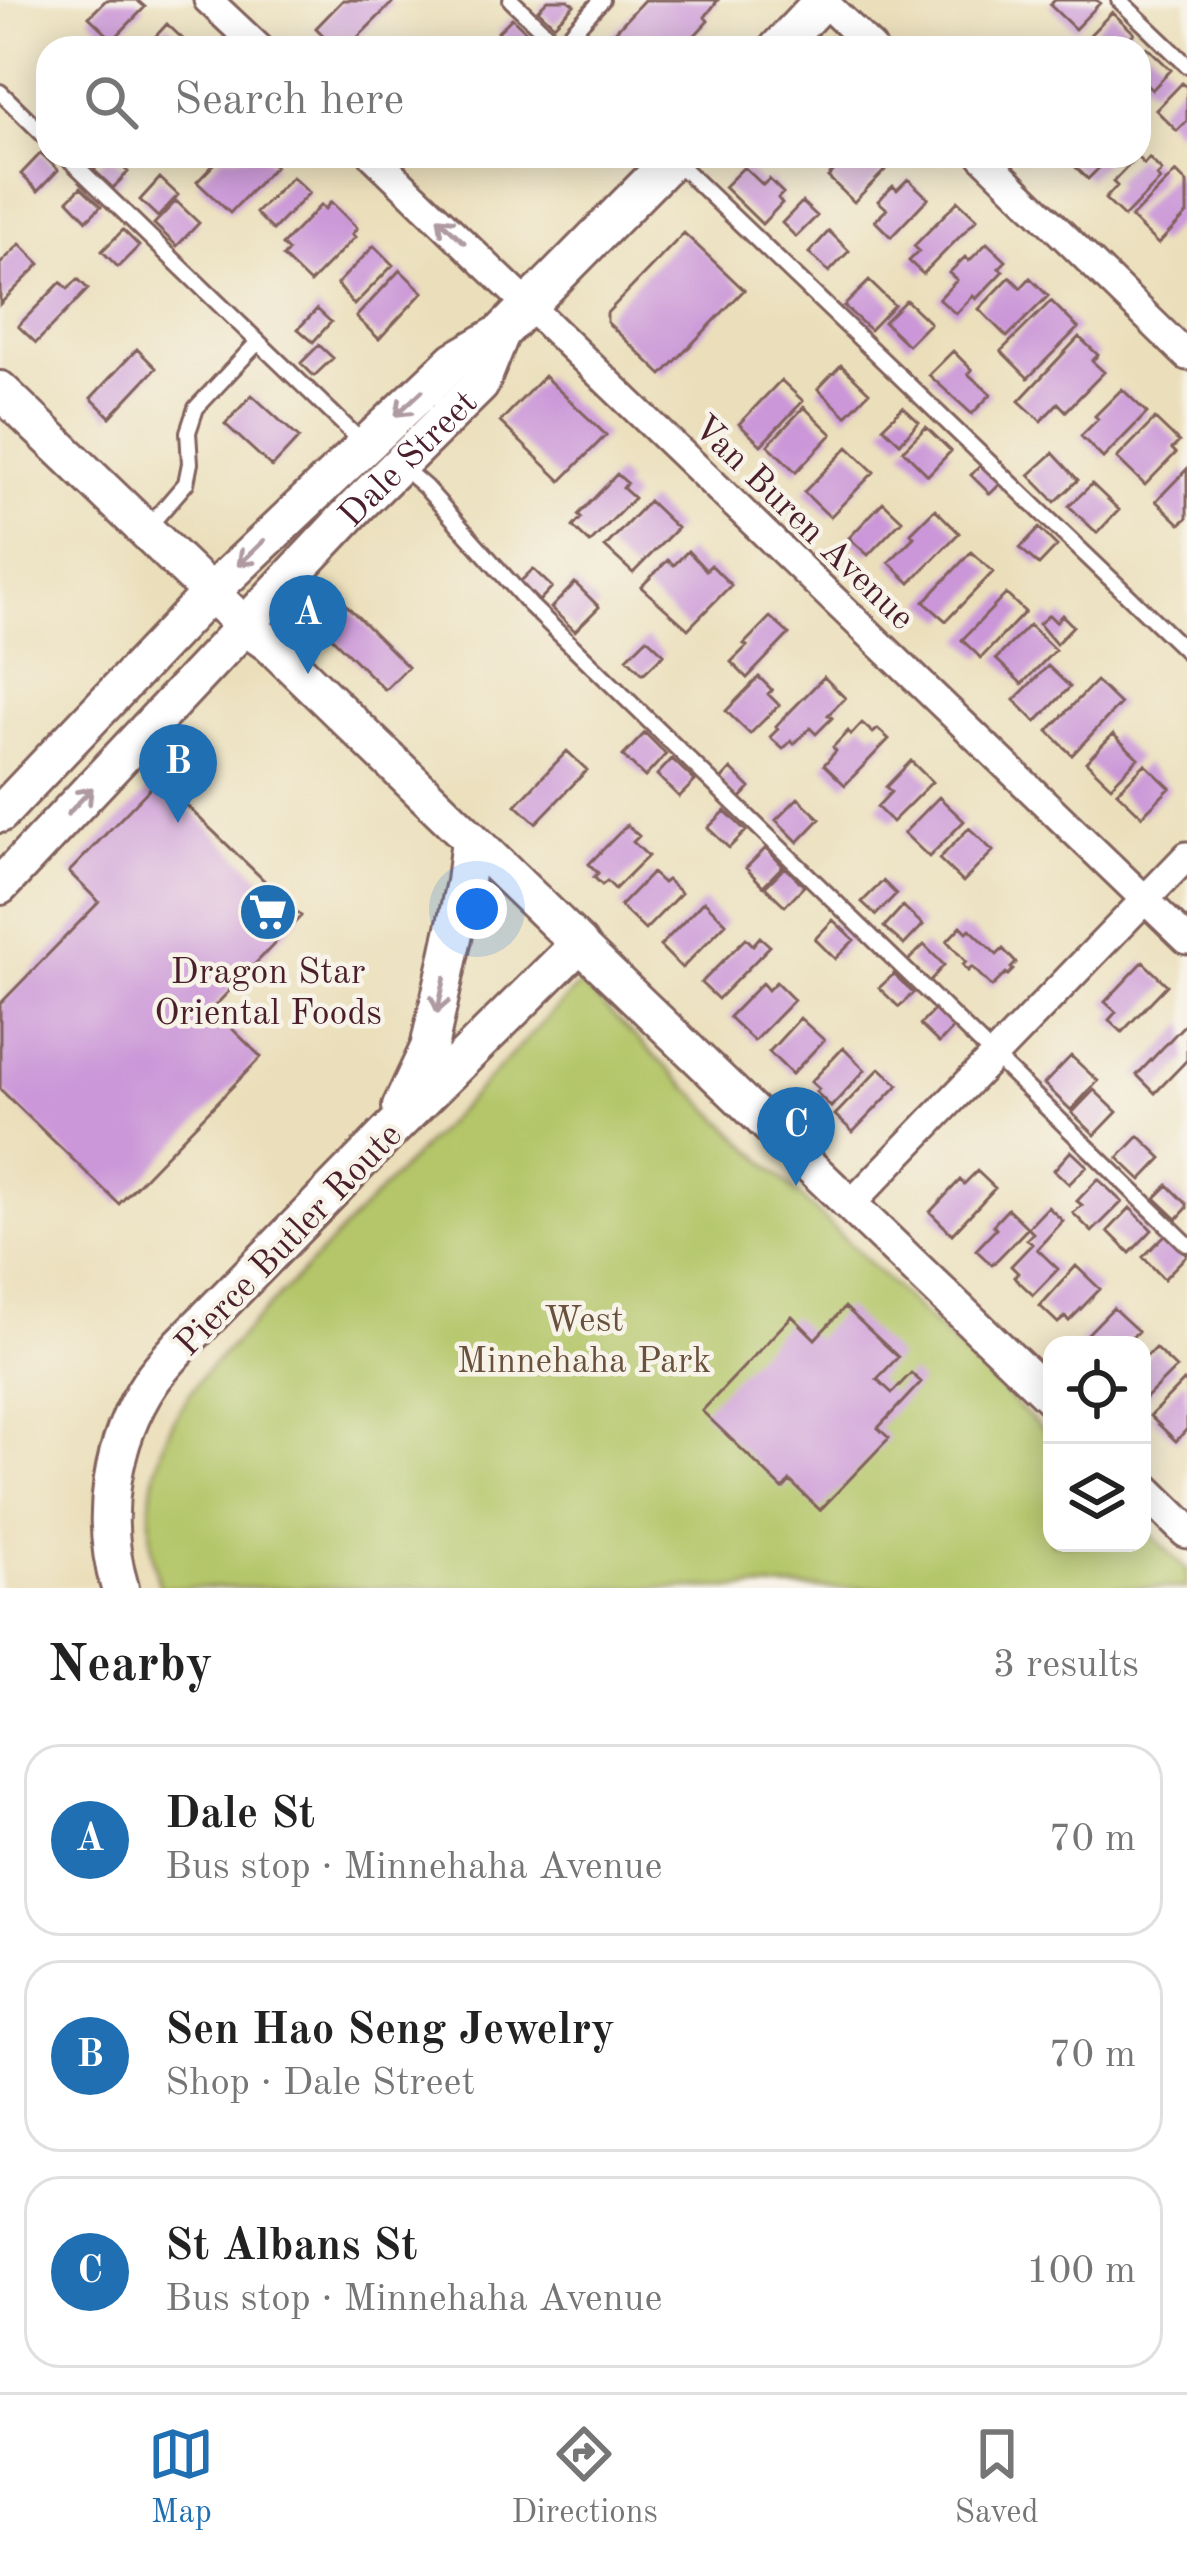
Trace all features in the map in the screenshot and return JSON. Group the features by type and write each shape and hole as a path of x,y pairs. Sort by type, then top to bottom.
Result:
{"main road":[{"path":"789,36 822,0"},
{"name":"Dale Street","path":"0,814 210,592 455,360 502,333 662,168"},
{"name":"Dale Street","path":"0,886 480,385 502,333"},
{"path":"0,390 578,944"},
{"path":"390,1131 429,1048 470,839"},
{"name":"Pierce Butler Route","path":"120,1588 110,1536 115,1463 131,1416 152,1381 181,1345 578,944"}],"street":[{"path":"208,0 246,36"},
{"path":"822,0 860,36"},
{"name":"Van Buren Avenue","path":"386,168 1187,940"},
{"path":"994,168 1187,356"},
{"path":"850,1205 1187,856"},
{"path":"578,944 1043,1391"},
{"path":"1151,1495 1187,1531"}],"lane":[{"path":"511,0 549,36"},
{"path":"570,36 602,0"},
{"path":"1119,0 1187,65"},
{"path":"0,92 36,127"},
{"path":"78,168 365,445"},
{"path":"684,168 1187,652"},
{"path":"146,530 186,483 188,432 196,408 258,342"},
{"path":"399,465 425,487 530,605 1187,1244"}],"green space":[{"name":"West Minnehaha Park","path":"580,984 1043,1430 1043,1552 1151,1552 1151,1535 1187,1570 1187,1588 160,1588 150,1531 155,1472 170,1428 201,1377"}],"building":[{"path":"106,0 137,0 145,7 117,36 109,36 89,17"},
{"path":"343,0 392,3 359,36 324,36 316,28"},
{"path":"548,0 568,0 574,5 554,25 538,10"},
{"path":"644,0 718,0 694,36 611,36"},
{"path":"1055,0 1100,3 1075,29 1050,5"},
{"path":"1112,12 1134,33 1131,36 1089,36"},
{"path":"512,18 531,36 502,36 498,32"},
{"path":"167,24 180,36 156,36"},
{"path":"1151,51 1171,70 1151,89"},
{"path":"1182,83 1187,87 1187,121 1177,131 1156,110"},
{"path":"36,158 36,168 58,170 38,191 21,174"},
{"path":"1151,160 1162,171 1157,176 1160,180 1124,217 1105,199 1117,186 1113,182 1126,168 1151,168"},
{"path":"124,168 128,172 113,188 94,170"},
{"path":"210,168 273,168 230,213 197,182"},
{"path":"745,168 763,185 769,179 783,193 778,198 782,203 762,224 724,187"},
{"path":"837,168 887,168 854,202 828,177"},
{"path":"1077,168 1099,168 1088,179"},
{"path":"1176,172 1187,183 1187,214 1158,244 1131,218"},
{"path":"292,177 309,193 273,230 256,213"},
{"path":"160,178 178,195 158,217 140,200"},
{"path":"908,179 928,198 891,237 875,221 887,209 878,201"},
{"path":"81,187 101,206 87,220 68,200"},
{"path":"176,201 199,223 177,246 154,224"},
{"path":"958,201 977,219 923,274 909,261 919,251 914,246"},
{"path":"331,202 357,228 355,237 310,283 283,257 288,251 282,245 321,205 325,209"},
{"path":"802,202 817,216 796,237 782,223"},
{"path":"123,230 139,246 118,267 102,251"},
{"path":"829,231 849,251 829,272 809,253"},
{"path":"684,233 744,290 662,375 607,322 607,313"},
{"path":"987,243 1006,261 999,268 1003,271 956,314 939,299 957,280 949,273"},
{"path":"20,244 40,264 0,304 0,264"},
{"path":"374,246 393,265 354,305 337,284"},
{"path":"400,270 423,292 379,339 356,317"},
{"path":"1010,277 1021,288 1030,278 1048,296 1007,337 979,309"},
{"path":"78,279 88,289 36,343 18,326 61,282 68,289"},
{"path":"869,281 894,305 870,330 844,306"},
{"path":"906,300 930,323 908,345 884,322"},
{"path":"1051,301 1078,328 1028,378 1001,351"},
{"path":"317,309 331,322 313,342 298,329"},
{"path":"1079,337 1098,355 1092,361 1104,372 1066,411 1058,403 1041,421 1019,401"},
{"path":"319,345 333,358 314,376 301,363"},
{"path":"137,349 156,368 110,417 91,398"},
{"path":"953,351 972,370 968,374 991,394 972,414 929,375"},
{"path":"841,365 869,392 846,416 818,389"},
{"path":"544,376 606,435 561,481 500,422"},
{"path":"781,380 803,401 761,445 739,424"},
{"path":"1122,389 1147,413 1103,458 1081,436"},
{"path":"252,395 299,438 272,467 225,424"},
{"path":"804,407 832,434 796,472 768,445"},
{"path":"903,407 919,422 900,443 883,427"},
{"path":"1155,419 1179,442 1172,449 1176,453 1145,485 1117,458"},
{"path":"926,427 951,451 928,475 903,450"},
{"path":"848,447 874,472 830,517 804,492"},
{"path":"1053,453 1078,480 1055,502 1029,475"},
{"path":"985,461 1004,480 990,494 971,475"},
{"path":"1187,469 1187,518 1180,524 1156,501"},
{"path":"617,474 634,498 590,543 573,527 581,518 578,515"},
{"path":"1092,484 1119,510 1097,533 1069,506"},
{"path":"649,501 677,528 633,573 605,547"},
{"path":"883,502 902,520 868,555 849,538"},
{"path":"935,509 959,533 910,583 889,562"},
{"path":"1039,528 1057,546 1039,565 1020,548"},
{"path":"688,551 706,570 711,565 731,585 688,629 641,587 668,560 674,565"},
{"path":"971,552 993,572 946,621 924,602"},
{"path":"533,569 552,587 539,601 520,582"},
{"path":"575,583 599,607 575,631 551,608"},
{"path":"333,592 408,667 385,690 310,616"},
{"path":"1006,594 1025,612 981,658 962,640"},
{"path":"1049,615 1056,622 1062,615 1073,626 1056,644 1039,624"},
{"path":"770,617 789,634 747,678 731,662"},
{"path":"1029,625 1055,650 1022,684 996,659"},
{"path":"647,638 664,654 643,674 627,658"},
{"path":"1048,666 1070,687 1036,722 1014,700"},
{"path":"759,677 779,705 750,734 726,711"},
{"path":"824,677 845,698 816,734 810,728 783,749 770,737 776,726"},
{"path":"1096,681 1120,704 1072,755 1048,731"},
{"path":"862,723 889,739 845,785 824,765 836,751 833,747"},
{"path":"645,733 666,754 645,777 623,756"},
{"path":"1113,734 1138,758 1111,786 1086,762"},
{"path":"567,751 587,770 536,823 516,805"},
{"path":"672,759 695,781 679,797 657,775"},
{"path":"911,761 932,782 892,822 877,807 891,792 886,787"},
{"path":"1145,764 1170,788 1142,816 1117,792"},
{"path":"731,769 750,788 738,801 719,782"},
{"path":"159,779 301,916 212,1009 261,1057 119,1204 0,1089 0,1004 99,902 69,872"},
{"path":"939,797 964,821 929,857 904,833"},
{"path":"798,798 820,819 798,842 776,820"},
{"path":"725,811 746,831 729,848 708,828"},
{"path":"627,825 639,836 633,842 648,856 615,889 607,881 602,885 589,864"},
{"path":"969,828 993,851 963,882 939,859"},
{"path":"766,848 783,866 763,886 746,868"},
{"path":"785,867 804,886 785,906 765,887"},
{"path":"652,873 681,893 645,930 620,906"},
{"path":"883,881 896,894 876,915 862,902"},
{"path":"704,901 726,923 682,968 660,946"},
{"path":"903,906 923,925 904,945 884,927"},
{"path":"833,920 854,940 835,959 815,939"},
{"path":"961,926 997,955 1003,949 1016,963 992,987 972,967 968,971 947,941"},
{"path":"760,937 770,946 718,999 701,983 746,938 753,945"},
{"path":"924,945 944,965 929,982 908,961"},
{"path":"1143,962 1167,985 1122,1032 1109,1020 1116,1012 1105,1002"},
{"path":"894,974 913,993 899,1007 879,988"},
{"path":"776,982 794,1000 754,1041 729,1017 762,983 768,990"},
{"path":"936,1008 954,1027 939,1043 920,1025"},
{"path":"800,1018 824,1040 792,1074 769,1052"},
{"path":"1187,1022 1187,1060 1155,1093 1137,1075"},
{"path":"843,1048 865,1070 831,1107 811,1082"},
{"path":"1071,1056 1098,1081 1071,1110 1044,1084"},
{"path":"880,1068 898,1085 853,1132 835,1115"},
{"path":"1094,1090 1117,1112 1095,1135 1072,1113"},
{"path":"1139,1136 1162,1158 1141,1180 1118,1158"},
{"path":"1071,1151 1087,1166 1069,1184 1054,1170"},
{"path":"977,1171 995,1188 952,1234 930,1212 960,1180 964,1184"},
{"path":"1098,1179 1122,1202 1092,1232 1073,1213 1082,1205 1077,1201"},
{"path":"1168,1185 1187,1204 1177,1219 1155,1198"},
{"path":"1048,1207 1063,1221 1037,1249 1058,1269 1033,1295 1014,1277 1018,1273 1011,1266 1032,1244 1027,1239 1033,1233 1028,1228"},
{"path":"1130,1208 1152,1230 1130,1253 1108,1231"},
{"path":"1008,1209 1028,1228 992,1265 976,1250"},
{"path":"1166,1234 1187,1255 1164,1279 1143,1257"},
{"path":"1076,1266 1100,1289 1069,1321 1065,1317 1058,1323 1040,1306"},
{"path":"845,1307 898,1357 877,1379 892,1393 911,1373 921,1382 878,1428 889,1438 820,1510 790,1481 783,1489 702,1411 792,1316 815,1339"},
{"path":"1113,1308 1138,1331 1133,1336 1086,1336"},
{"path":"1155,1348 1176,1368 1151,1393 1151,1352"},
{"path":"1184,1381 1187,1384 1187,1429 1176,1441 1151,1415"}],"place":[{"name":"Dale St","path":"308,674"},
{"name":"Sen Hao Seng Jewelry","path":"178,823"},
{"name":"Dragon Star Oriental Foods","path":"268,912"},
{"name":"St Albans St","path":"796,1186"}]}
